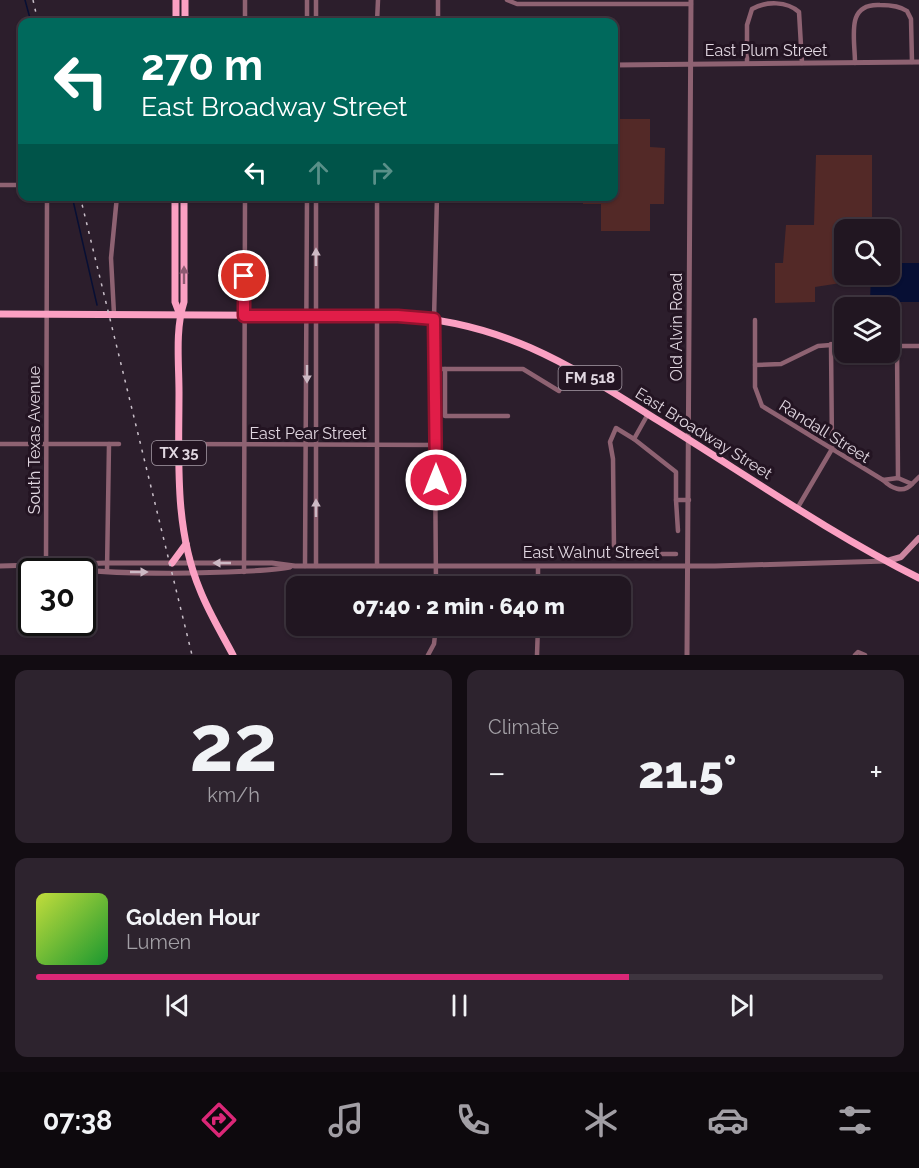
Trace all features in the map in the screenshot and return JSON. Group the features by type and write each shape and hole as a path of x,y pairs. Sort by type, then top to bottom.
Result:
{"main road":[{"path":"176,0 176,18"},
{"path":"185,0 185,18"},
{"name":"TX 35","path":"175,201 175,302 180,315"},
{"name":"TX 35","path":"184,201 184,302 180,315 180,491 186,544 191,563 210,613 233,655"},
{"name":"FM 518","path":"0,314 180,315"},
{"name":"East Broadway Street","path":"180,315 377,316 434,319 499,334 572,367 798,507 919,578"},
{"path":"887,561 901,557 919,538"},
{"path":"172,563 186,544"}],"street":[{"path":"245,0 245,18"},
{"path":"307,0 307,18"},
{"path":"316,0 316,18"},
{"path":"377,18 378,0"},
{"path":"438,0 438,18"},
{"path":"507,0 518,4 692,2"},
{"name":"Old Alvin Road","path":"687,655 692,2"},
{"path":"855,63 855,21 858,12 865,6 881,2 903,8 910,15 912,62"},
{"path":"747,63 747,25 752,9 760,4 784,4 799,12 801,63"},
{"name":"East Plum Street","path":"618,64 919,62"},
{"path":"0,185 18,185"},
{"name":"South Texas Avenue","path":"46,201 46,558"},
{"path":"114,314 111,258 117,201"},
{"path":"244,201 244,572"},
{"path":"305,566 307,201"},
{"path":"316,201 316,566"},
{"path":"377,201 377,566"},
{"path":"436,576 434,319 438,201"},
{"path":"755,320 755,365 781,364 818,346 834,344"},
{"path":"798,507 832,449 831,344"},
{"path":"900,346 919,346"},
{"path":"897,363 898,478 912,484 919,477"},
{"name":"Randall Street","path":"755,365 758,399 762,406 899,489 909,488 912,484"},
{"path":"435,369 523,369 559,391 572,367"},
{"path":"445,369 445,416 508,416"},
{"path":"634,439 648,414"},
{"path":"676,554 623,554 614,549 613,459 610,442 616,428 676,472 678,531"},
{"path":"0,444 119,444"},
{"path":"107,571 109,444"},
{"name":"East Pear Street","path":"155,444 436,445"},
{"name":"Randall Street","path":"883,480 898,478"},
{"path":"676,500 689,500"},
{"path":"654,554 654,566"},
{"name":"East Walnut Street","path":"96,563 436,567 687,566 887,561"},
{"path":"0,566 18,566"},
{"name":"East Walnut Street","path":"96,571 244,572 295,566"},
{"path":"538,566 538,576"},
{"path":"428,655 434,644 435,636"},
{"path":"537,655 538,636"},
{"path":"855,655 858,652 865,655"}],"shaded area":[{"path":"618,119 650,119 650,147 665,148 664,204 650,204 650,231 601,231 601,204 583,204 583,201 618,201"},
{"path":"816,155 872,155 872,219 834,219 834,284 815,287 815,302 775,303 775,263 783,263 786,225 814,225"}],"water":[{"path":"900,263 919,263 919,302 900,302 900,297 870,297 871,285 900,285"}],"waterway":[{"path":"25,0 30,18"},
{"path":"73,201 97,305"}],"railway":[{"path":"33,0 37,18"},
{"path":"81,201 192,655"}],"route":[{"path":"244,276 244,316 398,316 434,319 436,480"}]}
